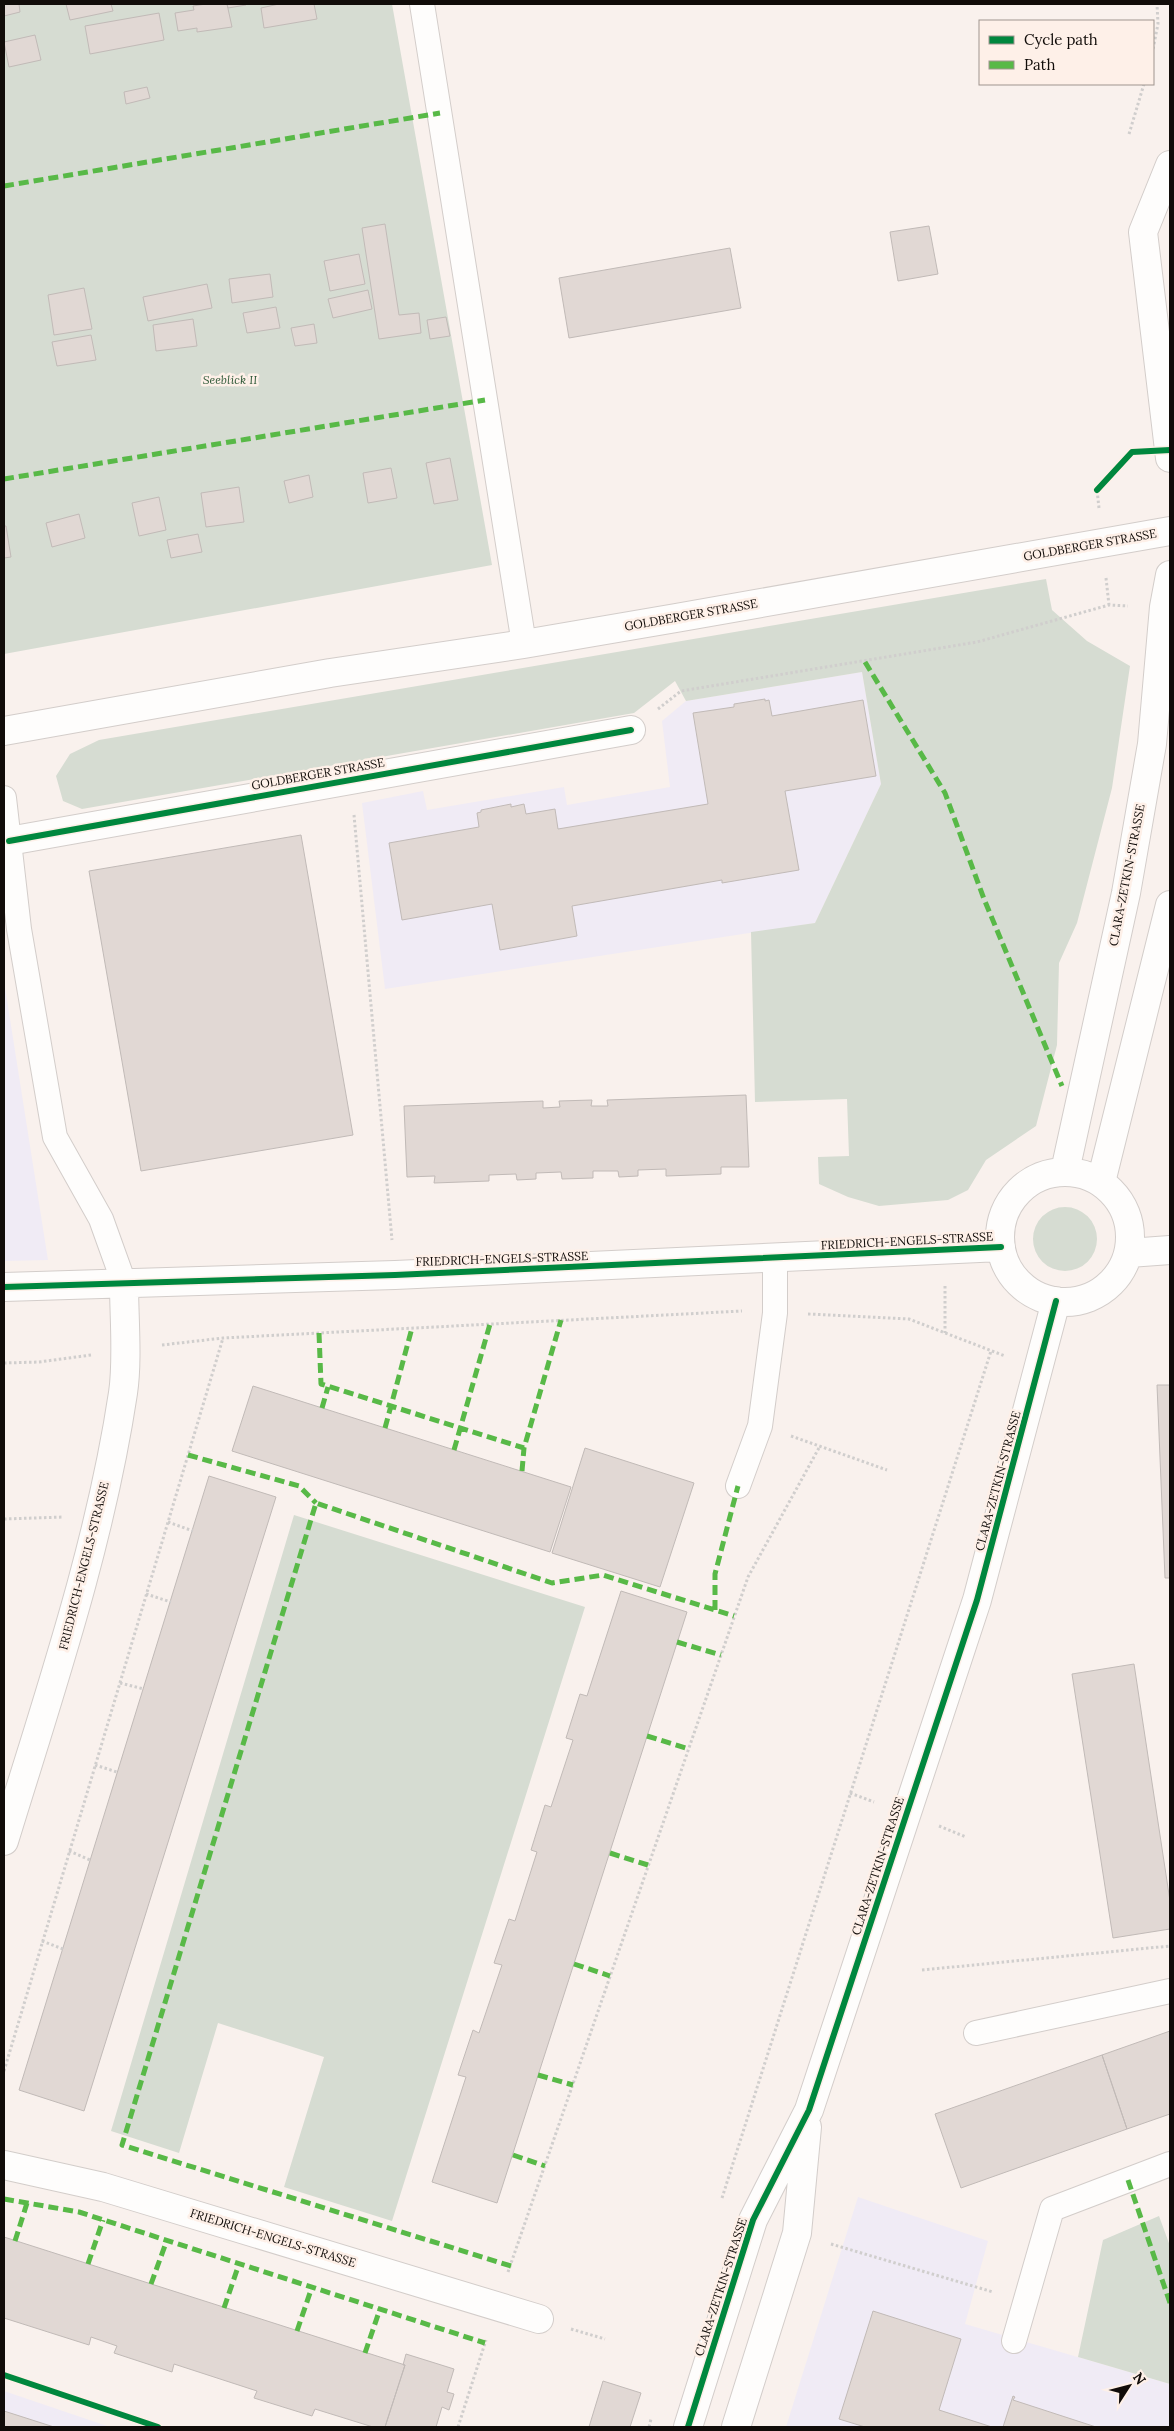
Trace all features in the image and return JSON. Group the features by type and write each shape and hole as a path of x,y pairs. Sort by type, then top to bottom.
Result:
{"street":[{"path":"1170,165 1143,232 1170,454"},
{"name":"GOLDBERGER STRASSE","path":"4,731 330,673 524,644 1170,531"},
{"name":"CLARA-ZETKIN-STRASSE","path":"1065,1171 1126,893 1152,744 1164,607 1170,575"},
{"name":"GOLDBERGER STRASSE","path":"9,841 631,730"},
{"path":"1101,1182 1170,905"},
{"path":"1065,1171 1084,1174 1101,1182 1118,1199 1128,1218 1129,1253 1117,1277 1102,1291 1084,1299 1056,1301 1044,1298 1025,1288 1011,1273 1001,1248 1000,1230 1004,1214 1014,1197 1028,1183 1046,1175 1065,1171"},
{"name":"FRIEDRICH-ENGELS-STRASSE","path":"4,1287 394,1275 1001,1248"},
{"path":"1129,1253 1170,1250"},
{"name":"FRIEDRICH-ENGELS-STRASSE","path":"4,1842 63,1649 98,1516 124,1391 124,1284"},
{"name":"CLARA-ZETKIN-STRASSE","path":"688,2427 753,2220 809,2110 977,1600 1056,1301"},
{"name":"CLARA-ZETKIN-STRASSE","path":"736,2427 796,2233 809,2110"},
{"name":"FRIEDRICH-ENGELS-STRASSE","path":"4,2165 103,2187 539,2320"}],"lane":[{"path":"422,4 524,644"},
{"path":"4,798 20,938 55,1136 101,1219 124,1284"},
{"path":"738,1486 760,1426 775,1313 775,1259"},
{"path":"976,2033 1170,1991"},
{"path":"1014,2341 1052,2209 1170,2164"}],"path":[{"path":"1154,44 1158,24 1157,4"},
{"path":"1129,134 1144,85"},
{"path":"1097,490 1132,452 1170,454"},
{"path":"631,730 681,691 977,642 1109,605 1164,607"},
{"path":"351,780 394,1275"},
{"path":"4,1363 39,1362 223,1338 733,1311 909,1319 1039,1370"},
{"path":"4,2071 223,1338"},
{"path":"753,2220 718,2210 991,1351"},
{"path":"760,1426 887,1470"},
{"path":"458,2427 496,2306 748,1577 820,1446"},
{"path":"4,1519 98,1516"},
{"path":"168,1522 193,1531"},
{"path":"146,1594 170,1602"},
{"path":"120,1683 144,1689"},
{"path":"95,1765 117,1772"},
{"path":"69,1851 90,1860"},
{"path":"42,1941 63,1948"},
{"path":"922,1970 1170,1946"},
{"path":"796,2233 1026,2301"},
{"path":"4,2375 158,2427"},
{"path":"649,2427 654,2410"}],"shaded area":[{"path":"862,672 881,784 815,923 385,989 362,803 423,791 427,810 564,787 567,805 670,787 662,721 686,701"},
{"path":"4,981 48,1260 4,1261"},
{"path":"858,2197 988,2241 965,2324 1170,2384 1170,2427 786,2427"},
{"path":"4,2391 110,2427 4,2427"}],"green space":[{"name":"Seeblick II","path":"4,4 392,4 492,565 4,654"},
{"path":"1046,579 1052,610 1087,641 1130,666 1112,788 1077,923 1059,963 1057,1045 1036,1126 986,1160 968,1190 948,1200 879,1206 848,1197 819,1184 818,1157 849,1156 847,1099 755,1102 751,932 815,923 881,784 862,672 686,701 675,681 634,713 82,809 63,801 56,776 70,754 99,740"},
{"path":"1065,1207 1077,1209 1088,1216 1095,1227 1097,1239 1095,1251 1088,1262 1077,1269 1065,1271 1053,1269 1042,1262 1035,1251 1033,1239 1035,1227 1042,1216 1053,1209"},
{"path":"294,1515 585,1607 392,2221 284,2187 324,2057 218,2023 179,2153 111,2131"},
{"path":"1159,2216 1170,2246 1170,2384 1078,2357 1103,2240"}],"building":[{"path":"4,4 19,4 20,12 4,16"},
{"path":"66,4 111,4 113,11 70,20"},
{"path":"227,4 232,27 197,32 197,28 178,31 175,13 194,10 193,6"},
{"path":"227,4 246,4 246,5 228,8"},
{"path":"279,4 314,4 317,19 264,28 261,8"},
{"path":"159,13 164,40 90,54 85,26"},
{"path":"35,35 41,60 9,67 4,42"},
{"path":"147,87 150,98 126,104 124,92"},
{"path":"385,224 399,315 419,313 421,333 379,339 362,228"},
{"path":"929,226 938,274 898,281 890,232"},
{"path":"730,248 741,308 569,338 559,278"},
{"path":"359,254 365,284 330,291 324,261"},
{"path":"270,274 273,297 232,303 229,279"},
{"path":"207,284 212,308 148,321 143,297"},
{"path":"84,288 92,329 54,335 48,295"},
{"path":"368,290 372,309 333,318 328,299"},
{"path":"276,307 280,328 247,333 243,313"},
{"path":"446,317 450,336 430,339 427,320"},
{"path":"193,319 197,346 156,351 153,325"},
{"path":"314,324 317,343 295,346 291,328"},
{"path":"91,335 96,360 57,366 52,342"},
{"path":"450,458 458,500 434,504 426,463"},
{"path":"391,468 397,498 368,503 363,473"},
{"path":"309,475 313,497 289,503 284,481"},
{"path":"239,487 244,522 206,527 201,493"},
{"path":"159,497 166,530 139,536 132,503"},
{"path":"79,514 85,538 52,547 46,523"},
{"path":"4,526 6,526 11,557 4,558"},
{"path":"198,534 202,552 171,558 167,540"},
{"path":"765,699 765,701 769,700 772,716 863,700 876,776 785,791 799,870 722,883 722,880 572,906 577,936 500,950 492,904 402,920 389,843 479,827 477,813 481,812 481,810 511,804 511,807 524,804 526,814 555,809 558,829 708,804 693,713 734,707 734,704"},
{"path":"301,835 353,1135 141,1171 89,871"},
{"path":"746,1095 749,1167 721,1167 721,1174 666,1176 666,1169 638,1170 638,1176 619,1177 618,1171 593,1171 593,1178 562,1179 561,1172 536,1173 536,1179 517,1180 516,1174 489,1175 489,1181 434,1183 435,1176 407,1177 404,1106 543,1101 543,1108 560,1107 559,1101 592,1100 591,1106 608,1106 607,1100"},
{"path":"1157,1385 1170,1385 1170,1578 1165,1578"},
{"path":"253,1386 571,1487 550,1552 232,1451"},
{"path":"585,1448 694,1483 660,1587 552,1553"},
{"path":"209,1476 276,1497 84,2111 19,2090"},
{"path":"621,1591 687,1612 497,2203 432,2182 466,2077 458,2075 473,2030 479,2033 502,1965 494,1963 509,1919 515,1921 537,1852 531,1850 545,1805 551,1807 573,1740 566,1738 580,1694 587,1696"},
{"path":"1134,1664 1170,1901 1170,1929 1113,1938 1072,1674"},
{"path":"1170,2031 1170,2114 1127,2129 1102,2055"},
{"path":"1102,2055 1127,2129 961,2188 935,2114"},
{"path":"4,2237 405,2365 385,2427 373,2427 315,2409 312,2416 254,2398 257,2391 174,2364 172,2372 114,2353 117,2346 91,2337 89,2345 4,2318"},
{"path":"873,2311 961,2339 939,2410 992,2427 865,2427 839,2419"},
{"path":"406,2354 454,2369 447,2392 454,2394 449,2410 442,2407 436,2427 385,2427 405,2365 403,2365"},
{"path":"603,2381 641,2393 630,2427 589,2427"},
{"path":"1013,2396 1015,2397 1013,2400 1096,2427 1003,2427"},
{"path":"4,2411 54,2427 4,2427"}],"marked path":[{"path":"4,186 440,113"},
{"path":"4,479 485,400"},
{"path":"865,662 945,793 984,899 1062,1086"},
{"path":"319,1333 321,1384 524,1448 561,1320"},
{"path":"454,1450 490,1324"},
{"path":"385,1428 412,1328"},
{"path":"322,1408 328,1387"},
{"path":"522,1471 524,1448"},
{"path":"188,1455 299,1486 316,1503"},
{"path":"715,1610 715,1574 738,1486"},
{"path":"511,2266 122,2145 316,1503 552,1583 603,1575 734,1616"},
{"path":"677,1642 721,1655"},
{"path":"647,1736 689,1749"},
{"path":"610,1853 648,1865"},
{"path":"574,1964 610,1976"},
{"path":"538,2075 573,2085"},
{"path":"513,2155 545,2166"},
{"path":"1128,2180 1170,2303"},
{"path":"4,2199 79,2212 485,2343"},
{"path":"15,2241 27,2203"},
{"path":"88,2264 103,2220"},
{"path":"151,2284 167,2240"},
{"path":"224,2308 239,2264"},
{"path":"297,2331 312,2287"},
{"path":"365,2353 380,2309"}],"cycle path":[{"path":"1097,490 1132,452 1170,450"},
{"path":"9,841 631,730"},
{"path":"4,1287 395,1275 1001,1247"},
{"path":"688,2427 753,2220 809,2110 977,1600 1056,1301"},
{"path":"4,2375 158,2427"}]}
